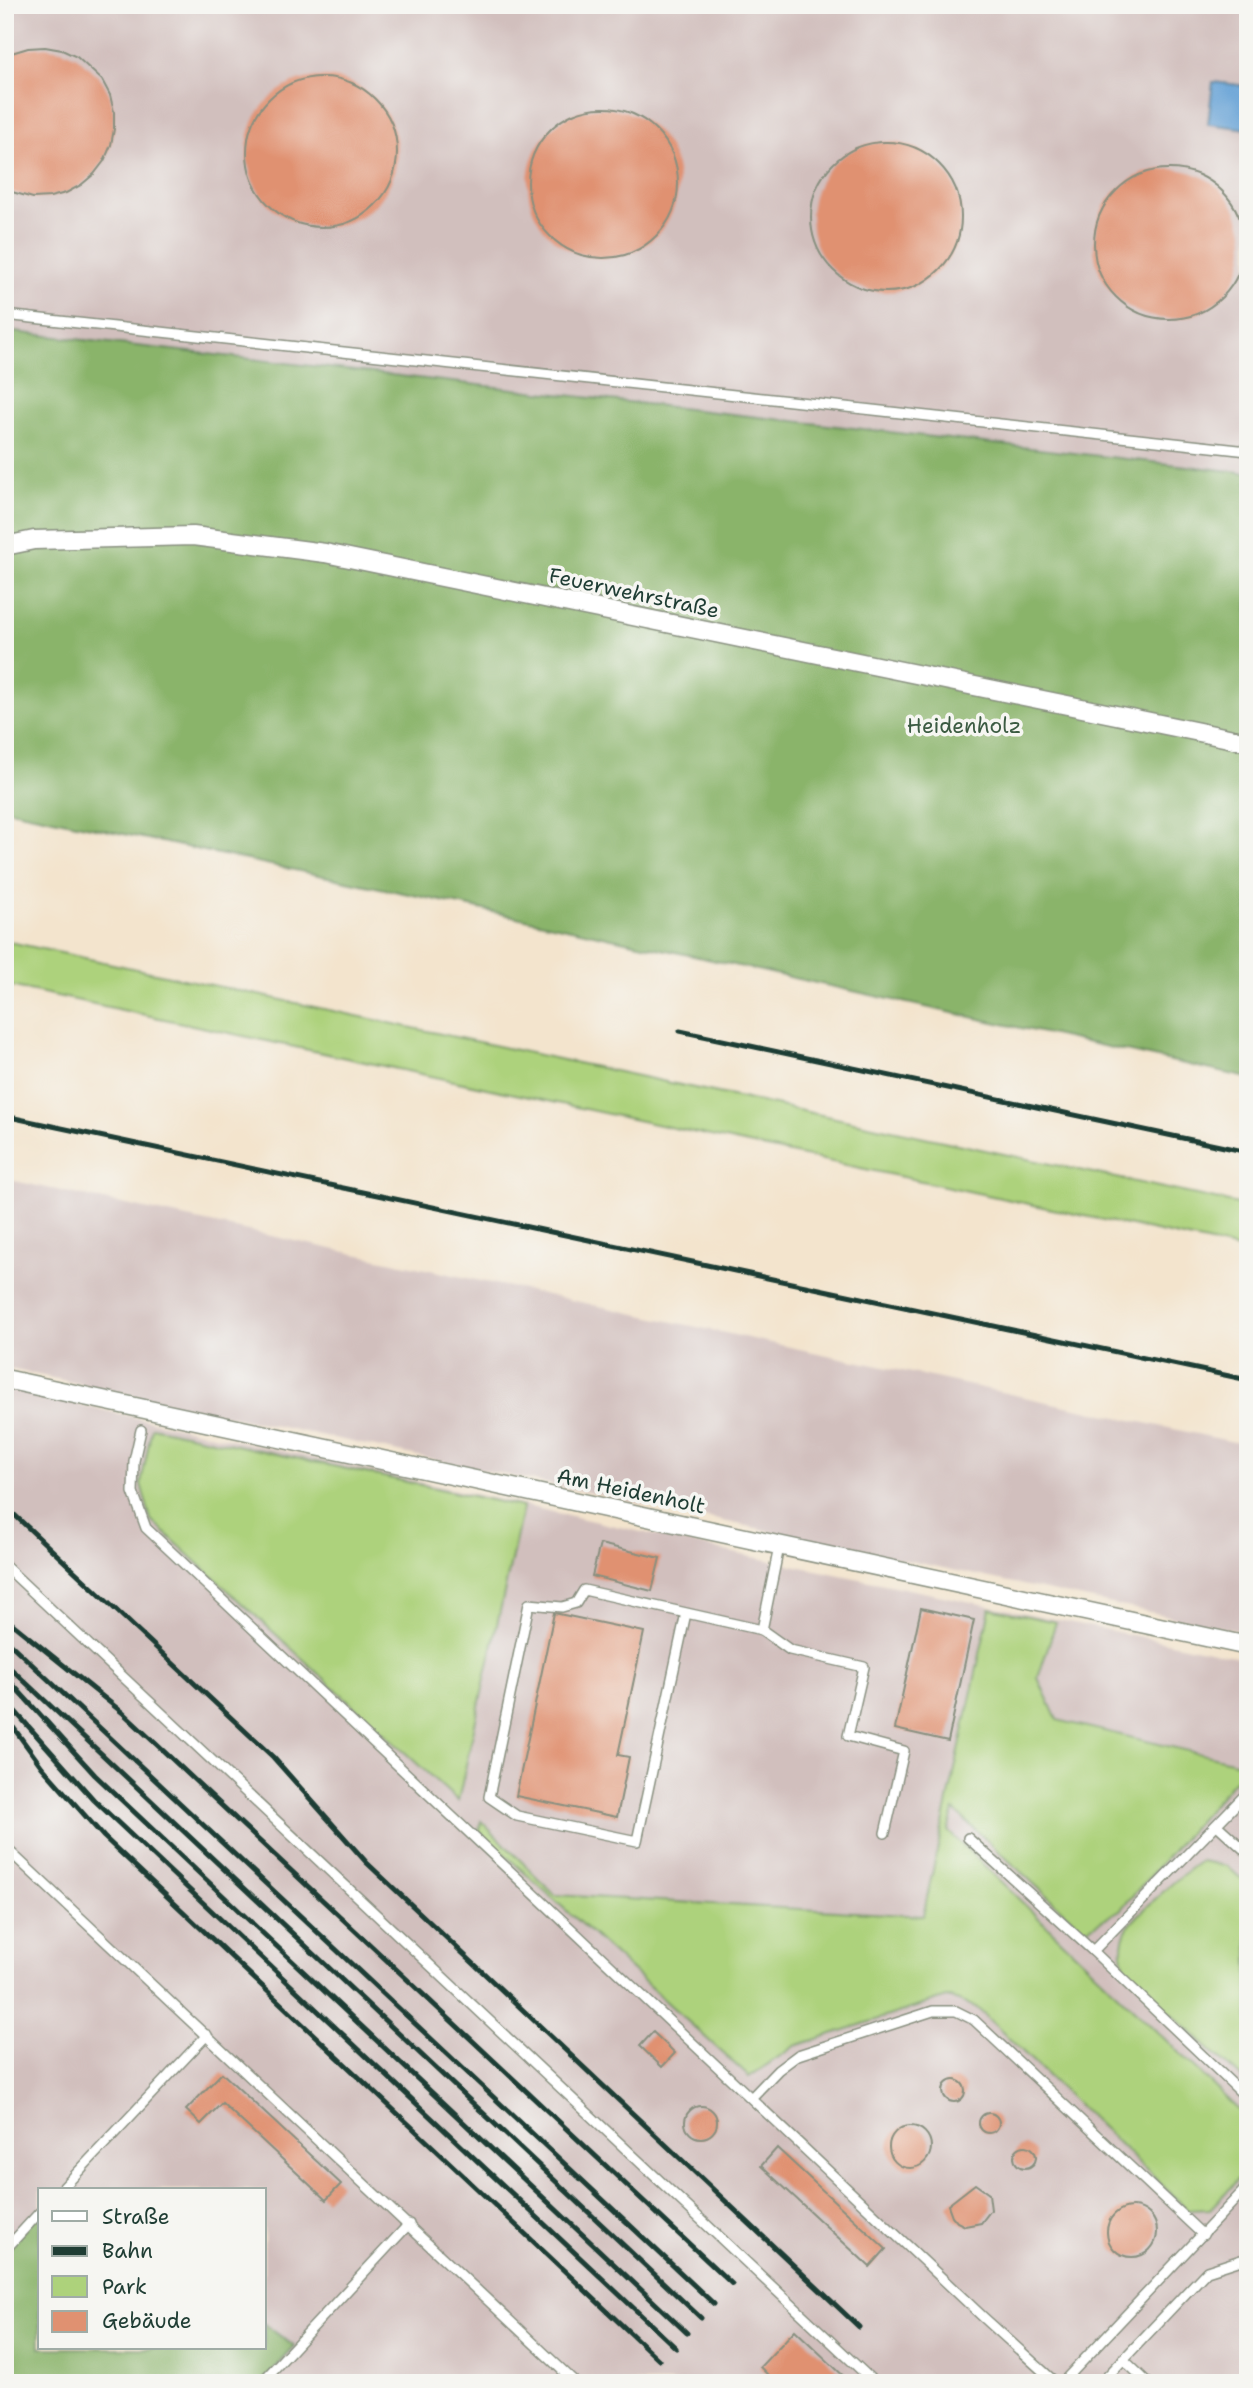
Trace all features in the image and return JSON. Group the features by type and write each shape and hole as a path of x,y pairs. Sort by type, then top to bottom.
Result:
{"street":[{"name":"Feuerwehrstraße","path":"5,546 34,540 193,536 325,553 1248,742"},
{"name":"Am Heidenholt","path":"5,1379 1248,1646"}],"lane":[{"path":"5,315 1248,451"},
{"path":"141,1430 134,1461 133,1492 146,1528 1056,2383"},
{"path":"762,1630 779,1547"},
{"path":"5,1566 875,2383"},
{"path":"686,1613 637,1841 517,1816 489,1797 529,1604 562,1607 576,1603 584,1590 762,1630 790,1650 864,1667 848,1737 904,1751 885,1833"},
{"path":"1093,1951 1248,1792"},
{"path":"1217,1825 1248,1853"},
{"path":"968,1838 1093,1951 1248,2099"},
{"path":"5,1847 576,2383"},
{"path":"752,2097 778,2070 798,2055 933,2011 956,2011 974,2020 1203,2235"},
{"path":"63,2188 207,2035"},
{"path":"1062,2383 1248,2186"},
{"path":"5,2250 38,2215"},
{"path":"261,2383 409,2224"},
{"path":"1101,2383 1207,2271 1248,2260"},
{"path":"1124,2359 1148,2383"}],"shaded area":[{"path":"5,5 1248,5 1248,473 5,331"},
{"path":"5,1179 1248,1445 1248,1633 5,1368"},
{"path":"5,1388 743,1555 1248,1659 1248,2383 5,2383"}],"green space":[{"name":"Heidenholz","path":"5,331 1248,473 1248,1078 475,908 5,809"},
{"path":"5,941 1248,1206 1248,1251 5,985"},
{"path":"152,1427 523,1507 458,1801 151,1520 141,1484"},
{"path":"990,1608 1056,1622 1038,1678 1057,1720 1248,1765 1120,1910 1084,1930 954,1810 948,1831 1248,2119 1248,2169 1210,2209 1188,2210 976,2007 947,1997 795,2046 749,2077 479,1831 481,1821 555,1895 923,1916"},
{"path":"1201,1861 1227,1866 1248,1885 1248,2084 1127,1974 1124,1963 1122,1942 1130,1925 1160,1895"},
{"path":"38,2214 38,2350 266,2350 266,2325 295,2347 261,2383 5,2383 5,2250"}],"water":[{"path":"1213,82 1248,86 1248,129 1208,124"}],"building":[{"path":"28,48 62,50 77,57 102,80 110,95 114,129 104,161 94,174 66,193 33,198 5,190 5,55"},
{"path":"322,77 351,82 375,99 392,123 397,152 392,181 375,205 351,222 322,227 293,222 269,205 252,181 247,152 252,123 269,99 293,82"},
{"path":"603,108 632,113 656,130 673,154 678,183 673,212 656,236 632,253 603,258 574,253 550,236 533,212 528,183 533,154 550,130 574,113"},
{"path":"886,142 915,147 939,164 956,188 961,217 956,246 939,270 915,287 886,292 857,287 833,270 816,246 811,217 816,188 833,164 857,147"},
{"path":"1169,169 1198,174 1222,191 1239,215 1244,244 1239,273 1222,297 1198,314 1169,319 1140,314 1116,297 1099,273 1094,244 1099,215 1116,191 1140,174"},
{"path":"600,1544 660,1558 652,1591 592,1576"},
{"path":"921,1608 974,1620 948,1741 895,1729"},
{"path":"554,1613 644,1632 618,1755 629,1757 617,1817 516,1796"},
{"path":"653,2032 675,2053 662,2067 640,2046"},
{"path":"222,2073 341,2184 326,2200 222,2103 201,2124 186,2110"},
{"path":"954,2080 962,2083 965,2091 962,2099 954,2102 946,2099 943,2091 946,2083"},
{"path":"701,2106 712,2111 717,2122 712,2133 701,2138 690,2133 685,2122 690,2111"},
{"path":"985,2113 993,2113 999,2123 993,2133 985,2133 979,2127 979,2119"},
{"path":"910,2126 925,2132 931,2147 925,2162 910,2168 895,2162 889,2147 895,2132"},
{"path":"1025,2146 1033,2149 1036,2157 1033,2165 1025,2168 1017,2165 1014,2157 1017,2149"},
{"path":"777,2148 886,2249 870,2267 761,2166"},
{"path":"975,2184 989,2194 991,2210 981,2223 965,2226 952,2216 948,2205"},
{"path":"1132,2207 1150,2214 1157,2232 1150,2250 1132,2257 1114,2250 1107,2232 1114,2214"},
{"path":"795,2330 851,2383 776,2383 760,2367"}],"railway":[{"path":"680,1031 1248,1152"},
{"path":"5,1116 1248,1380"},
{"path":"5,1506 273,1757 367,1863 859,2327"},
{"path":"5,1618 123,1713 732,2284"},
{"path":"5,1639 714,2304"},
{"path":"5,1663 701,2318"},
{"path":"5,1676 95,1775 687,2333"},
{"path":"5,1700 94,1800 676,2348"},
{"path":"5,1716 42,1767 104,1837 659,2360"}]}
